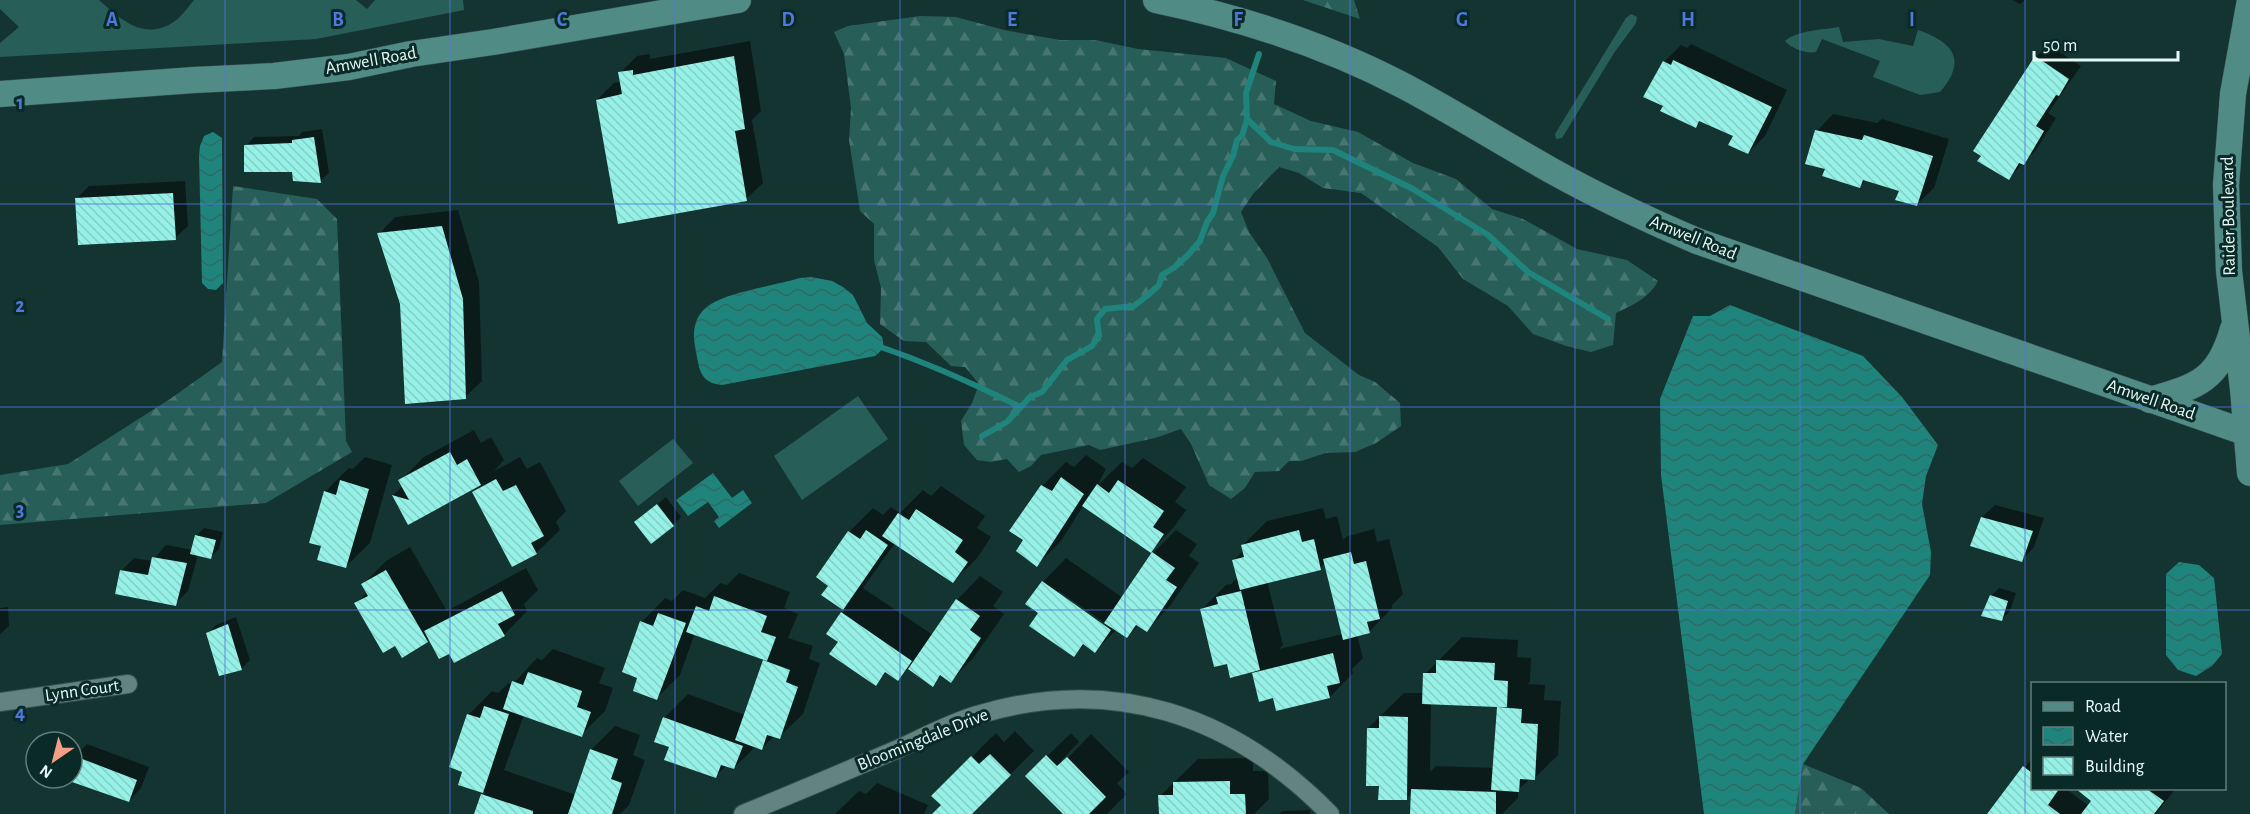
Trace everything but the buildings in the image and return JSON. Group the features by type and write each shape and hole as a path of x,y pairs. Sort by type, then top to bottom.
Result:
{"main road":[{"name":"Amwell Road","path":"0,94 274,76 349,67 411,54 738,0"},
{"name":"Amwell Road","path":"1156,0 1233,18 1284,34 1339,56 1403,86 1631,213 1697,241 2248,433"},
{"name":"Raider Boulevard","path":"2250,0 2233,94 2227,156 2229,271 2248,433 2250,474"},
{"path":"2150,400 2180,391 2207,377 2226,354 2235,323"}],"street":[{"name":"Lynn Court","path":"0,702 128,684"},
{"name":"Bloomingdale Drive","path":"742,814 976,715 1067,699 1107,699 1146,705 1180,715 1220,732 1257,752 1294,779 1330,814"}],"green space":[{"path":"0,0 99,0 125,21 144,29 164,27 175,21 194,0 356,0 367,9 375,0 463,0 464,10 316,39 0,57 0,43 19,27 0,9"},
{"path":"1303,0 1354,0 1360,19"},
{"path":"1631,14 1637,17 1636,23 1614,53 1562,138 1556,139 1555,134 1626,18"},
{"path":"920,16 956,17 1004,30 1060,40 1095,40 1138,49 1226,58 1276,81 1274,104 1311,121 1358,132 1413,163 1456,179 1492,209 1523,219 1577,249 1627,260 1658,281 1645,296 1616,313 1613,345 1591,352 1566,346 1533,334 1508,306 1463,279 1438,247 1361,193 1323,188 1299,173 1279,167 1253,194 1241,212 1249,232 1267,258 1305,333 1359,375 1375,382 1400,403 1401,426 1376,443 1355,452 1326,453 1301,461 1289,461 1279,471 1255,472 1245,488 1231,499 1209,485 1191,444 1181,429 1155,438 1100,450 1089,445 1041,455 1031,466 1019,472 1007,459 991,462 977,460 964,445 961,421 972,403 979,384 965,367 951,366 926,342 904,341 880,324 881,288 874,260 874,224 860,211 849,140 851,108 844,54 834,32 848,26"},
{"path":"1839,27 1843,42 1879,39 1913,46 1918,30 1930,35 1948,46 1953,54 1955,61 1949,81 1940,92 1920,95 1873,77 1880,61 1822,39 1816,52 1795,49 1785,41 1803,33"},
{"path":"233,186 317,199 337,219 346,441 352,452 266,503 0,525 0,475 68,464 170,399 222,362"},
{"path":"858,396 888,439 802,500 774,456"},
{"path":"673,439 693,463 638,506 619,481"},
{"path":"1803,764 1861,788 1889,814 1795,814"}],"water":[{"path":"213,132 222,138 223,283 216,290 208,289 202,283 199,156 204,136"},
{"path":"811,277 832,281 853,295 867,323 882,337 883,346 875,356 722,385 712,383 705,378 699,367 694,335 697,319 705,308 741,292"},
{"path":"1730,305 1863,356 1902,397 1938,445 1926,476 1922,504 1931,552 1930,575 1803,764 1795,814 1704,814 1661,475 1660,399 1693,316 1710,316"},
{"path":"713,473 732,498 743,490 752,503 719,528 714,521 719,517 708,502 688,516 676,500"},
{"path":"2179,562 2199,565 2214,578 2222,654 2212,666 2196,676 2178,670 2166,655 2166,574"}],"waterway":[{"path":"1259,54 1246,93 1247,119 1271,142 1294,149 1333,150 1413,189 1488,235 1528,272 1608,319"},
{"path":"982,436 1007,422 1030,397 1042,392 1067,360 1092,346 1099,336 1097,319 1105,309 1134,306 1159,285 1162,275 1175,267 1200,241 1213,213 1223,176 1233,156 1237,140 1242,136 1247,119"},
{"path":"875,345 949,373 1020,407"}]}
